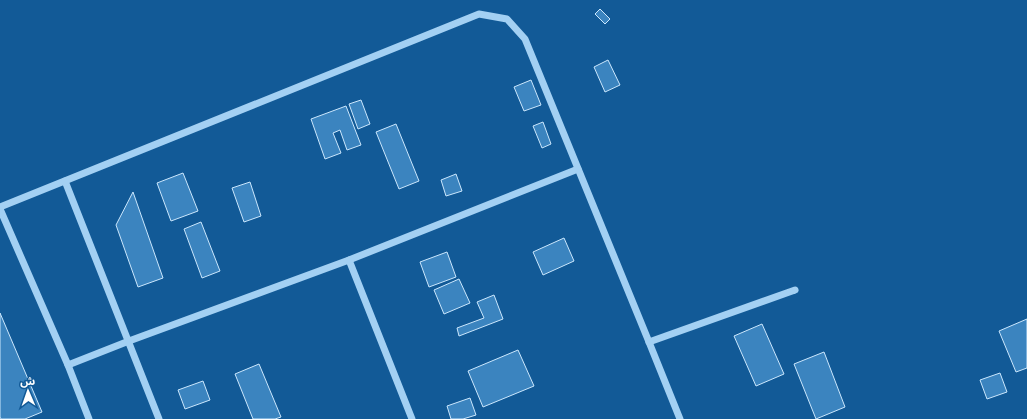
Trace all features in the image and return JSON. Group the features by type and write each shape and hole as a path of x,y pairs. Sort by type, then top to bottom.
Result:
{"street":[{"path":"89,419 68,365 0,208 479,14 507,19 525,39 680,419"},
{"path":"68,365 128,341 348,260 578,168"},
{"path":"65,181 159,419"},
{"path":"348,260 412,419"},
{"path":"649,342 795,290"}],"building":[{"path":"600,9 610,19 605,24 595,14"},
{"path":"608,60 620,85 605,92 594,67"},
{"path":"531,80 541,105 524,111 514,87"},
{"path":"361,100 370,124 358,129 349,104"},
{"path":"346,106 361,145 347,150 340,130 333,133 341,153 325,159 311,119"},
{"path":"543,122 551,144 542,148 533,126"},
{"path":"396,124 419,181 399,189 376,132"},
{"path":"183,173 198,211 171,221 157,183"},
{"path":"456,174 462,191 446,196 441,180"},
{"path":"250,182 261,216 244,222 232,188"},
{"path":"133,192 163,278 138,287 116,225"},
{"path":"201,222 220,271 202,278 184,229"},
{"path":"564,238 574,261 543,275 533,252"},
{"path":"447,252 456,277 429,287 420,262"},
{"path":"459,279 470,303 444,314 434,290"},
{"path":"494,295 503,319 459,336 457,328 484,318 477,302"},
{"path":"0,313 42,412 25,419 1,419 0,417"},
{"path":"1027,319 1027,368 1016,372 999,331"},
{"path":"762,324 784,374 756,386 734,336"},
{"path":"518,350 534,386 483,407 468,371"},
{"path":"824,352 845,407 816,419 794,364"},
{"path":"259,364 281,417 275,419 253,419 235,374"},
{"path":"1000,373 1007,392 987,399 980,380"},
{"path":"203,381 210,400 185,409 178,390"},
{"path":"470,398 476,415 463,419 451,419 447,406"}]}
